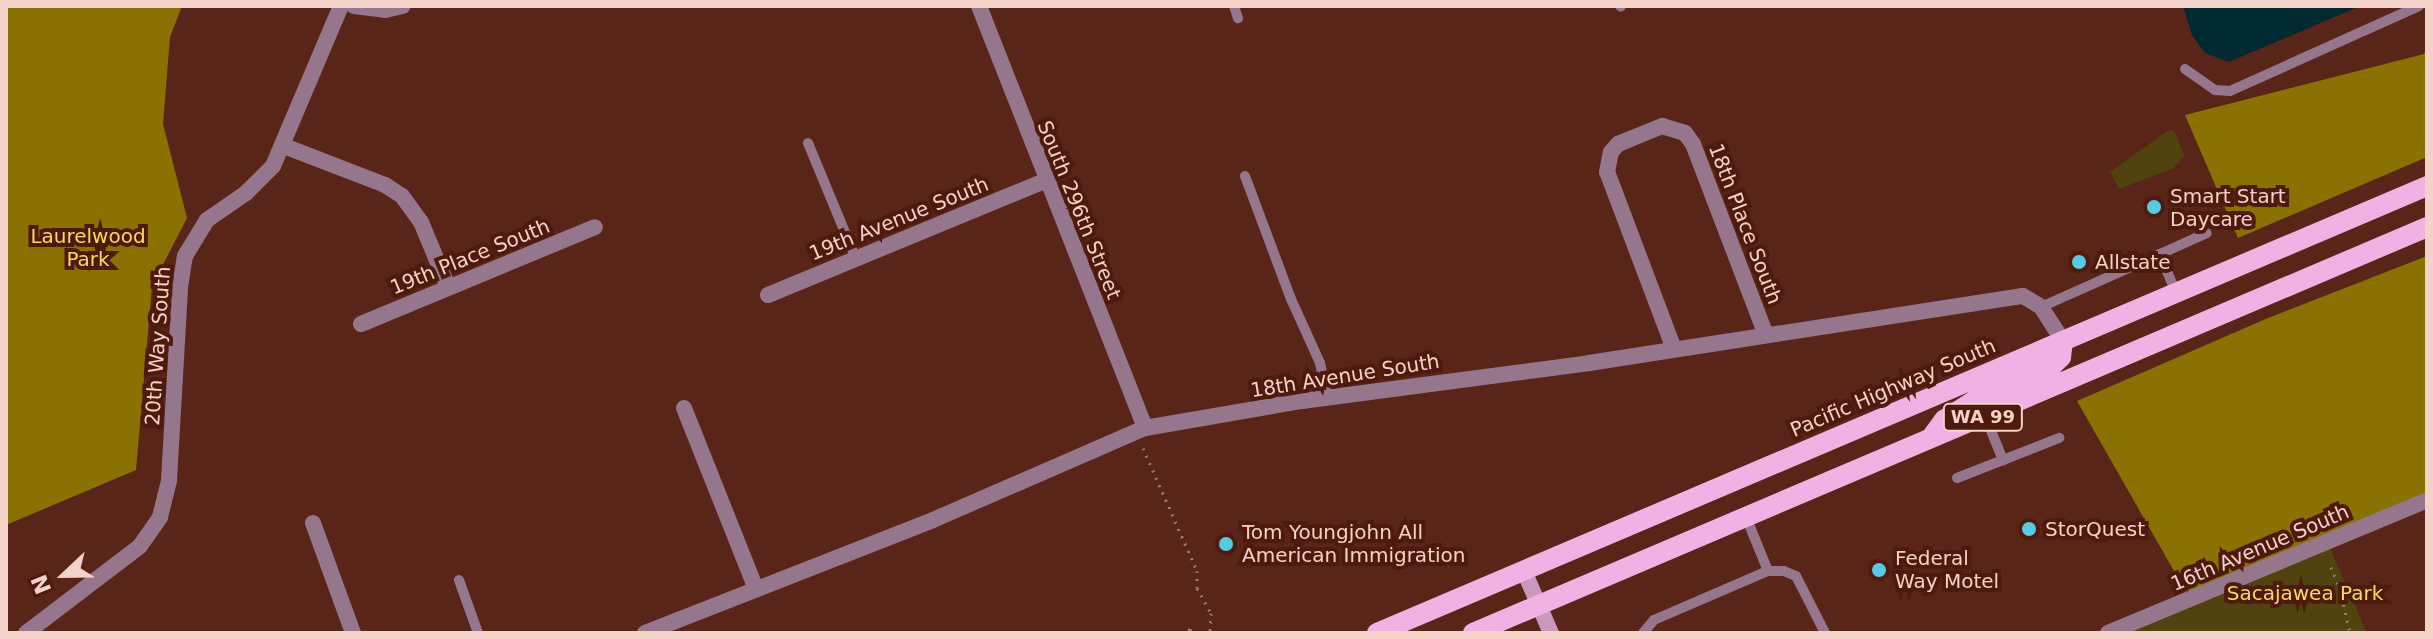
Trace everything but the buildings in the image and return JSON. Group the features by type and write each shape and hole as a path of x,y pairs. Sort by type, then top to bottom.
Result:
{"main road":[{"name":"Pacific Highway South","path":"1377,633 2427,186"},
{"name":"WA 99","path":"1473,633 2427,227"},
{"path":"1931,439 1944,420 1976,399 2052,366 2061,357 2063,341"},
{"path":"1524,571 1551,633"}],"street":[{"name":"20th Way South","path":"26,633 107,573 152,532 164,504 169,480 180,287 189,245 207,220 262,179 284,146 341,6"},
{"path":"354,6 385,10 403,6"},
{"name":"South 296th Street","path":"979,6 1141,431"},
{"name":"18th Place South","path":"1674,349 1607,172 1611,152 1618,144 1662,126 1685,133 1693,144 1766,335"},
{"path":"284,146 385,185 402,196 421,222 448,287"},
{"name":"19th Avenue South","path":"768,295 1045,181"},
{"name":"19th Place South","path":"361,324 595,227"},
{"name":"18th Avenue South","path":"645,633 933,520 1141,431 1327,397 2023,296 2041,307"},
{"path":"2041,307 2063,341"},
{"path":"684,408 756,589"},
{"name":"16th Avenue South","path":"2108,633 2427,500"},
{"path":"313,523 353,633"}],"lane":[{"path":"1234,6 1238,18"},
{"path":"2185,69 2215,90 2230,91 2419,6"},
{"path":"808,143 856,259"},
{"path":"1245,176 1291,299 1320,363 1327,397"},
{"path":"2041,307 2207,233"},
{"path":"2160,254 2176,293"},
{"path":"1985,416 2003,460"},
{"path":"1957,478 2059,438"},
{"path":"1746,517 1768,571"},
{"path":"1643,633 1654,620 1768,571 1784,571 1796,576 1825,633"},
{"path":"459,580 478,633"}],"path":[{"path":"1141,431 1197,571 1197,588 1211,613 1210,633"},
{"path":"2331,567 2340,589 2350,633"},
{"path":"1181,633 1190,629 1192,633"}],"green space":[{"name":"Laurelwood Park","path":"6,6 182,6 170,37 163,124 187,218 152,286 136,470 6,525"},
{"path":"2427,47 2427,157 2238,238 2185,115 2424,54"},
{"path":"2169,130 2174,131 2184,155 2174,168 2119,189 2110,172"},
{"path":"2427,256 2427,500 2190,599 2077,401 2268,318"},
{"name":"Sacajawea Park","path":"2327,541 2367,633 2108,633"}],"water":[{"path":"2183,6 2360,6 2229,62 2205,53 2192,35"}],"place":[{"name":"Smart Start Daycare","path":"2154,207"},
{"name":"Allstate","path":"2079,262"},
{"name":"StorQuest","path":"2029,529"},
{"name":"Tom Youngjohn All American Immigration","path":"1226,544"},
{"name":"Federal Way Motel","path":"1879,570"}]}
